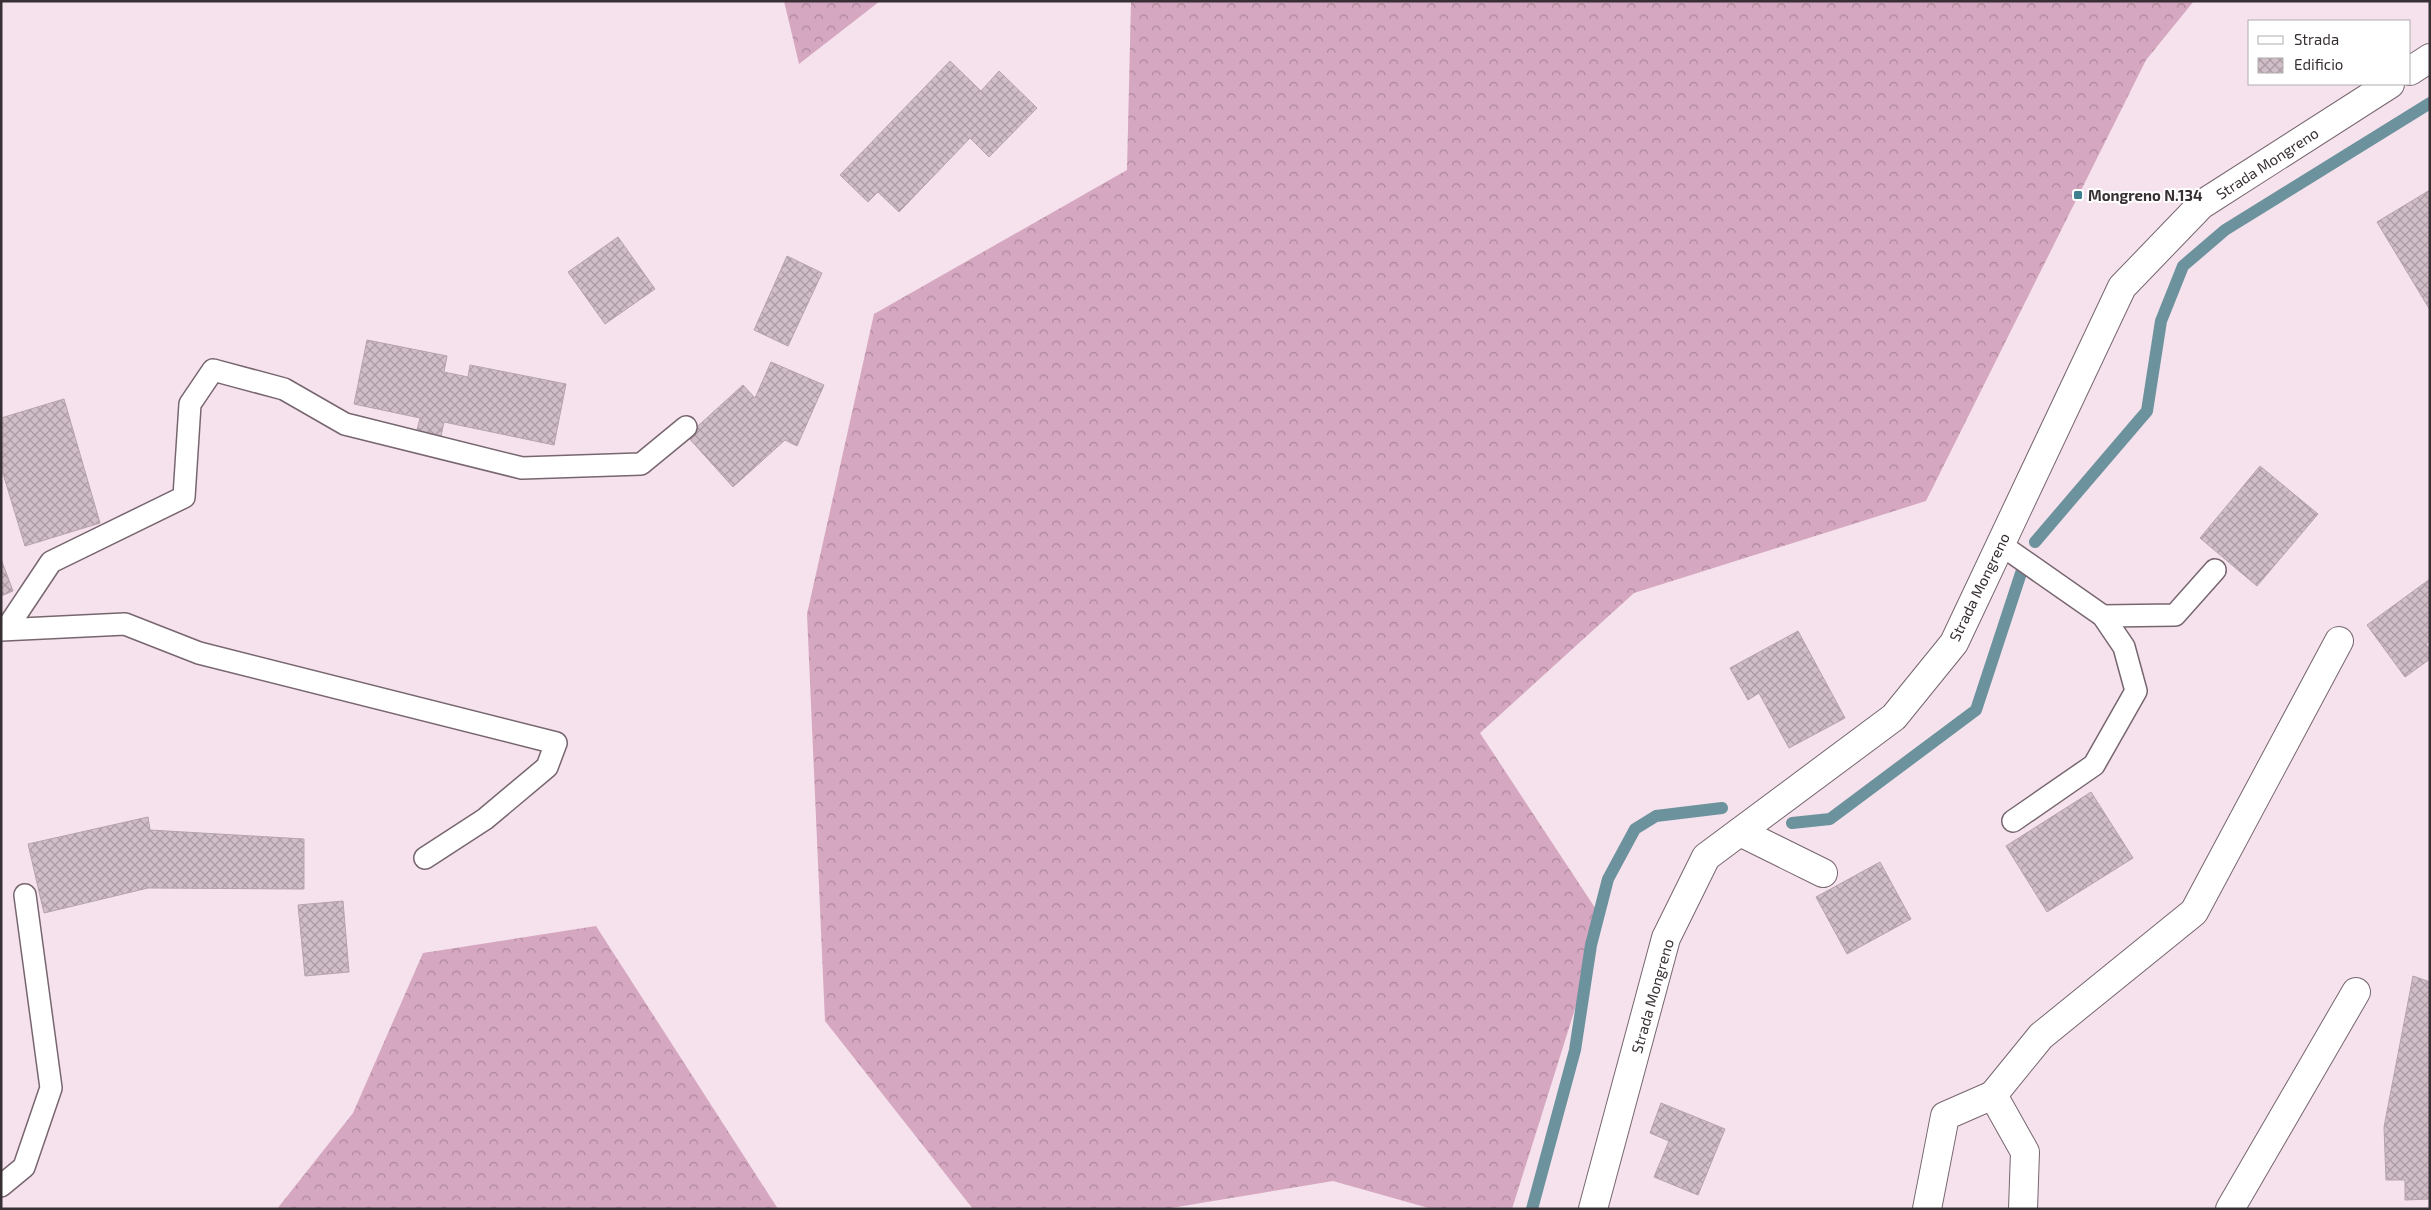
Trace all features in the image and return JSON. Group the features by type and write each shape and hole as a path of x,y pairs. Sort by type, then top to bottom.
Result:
{"street":[{"path":"2411,70 2430,58"},
{"name":"Strada Mongreno","path":"1593,1209 1666,938 1706,858 1894,717 1954,643 2122,287 2201,205 2388,85"},
{"path":"1927,1209 1945,1116 1994,1095 2041,1036 2194,912 2339,641"},
{"path":"1740,832 1823,873"},
{"path":"2230,1209 2356,992"},
{"path":"1994,1095 2025,1152 2022,1209"}],"lane":[{"path":"4,629 51,562 184,497 190,404 213,370 284,389 345,424 522,468 640,464 686,427"},
{"path":"2000,544 2102,616 2124,647 2136,691 2094,765 2013,822"},
{"path":"2102,616 2175,615 2216,570"},
{"path":"4,629 125,624 199,653 556,743 547,767 485,819 425,858"},
{"path":"1,1186 24,1167 52,1088 25,895"}],"green space":[{"path":"784,1 880,1 799,64"},
{"path":"1131,1 2194,1 2146,60 1926,501 1634,593 1480,733 1603,920 1512,1209 1432,1209 1333,1181 1165,1209 973,1209 825,1021 807,614 874,314 1127,170"},
{"path":"596,926 778,1209 277,1209 353,1113 423,953"}],"building":[{"path":"950,61 981,91 999,71 1037,108 989,157 970,138 899,212 878,192 868,202 840,175"},
{"path":"2430,190 2430,310 2377,222"},
{"path":"618,237 655,289 605,324 568,272"},
{"path":"787,256 822,273 788,346 754,330"},
{"path":"367,340 447,356 444,372 468,377 470,365 566,384 554,445 444,422 441,436 417,430 420,418 354,404"},
{"path":"771,362 824,385 797,446 785,440 733,487 687,436 743,385 755,398"},
{"path":"64,399 100,523 25,546 1,467 1,418"},
{"path":"2260,466 2318,514 2257,586 2200,538"},
{"path":"1,559 13,591 1,596"},
{"path":"2430,579 2430,641 2426,644 2430,650 2430,659 2405,677 2367,625"},
{"path":"1798,631 1845,718 1789,748 1759,693 1748,700 1730,668"},
{"path":"2091,792 2133,858 2047,912 2006,846"},
{"path":"148,817 150,830 304,839 304,889 148,888 44,913 28,844"},
{"path":"1880,862 1911,919 1847,954 1816,897"},
{"path":"343,901 349,972 305,976 298,905"},
{"path":"2413,976 2430,982 2430,1199 2405,1200 2405,1180 2386,1180 2384,1127"},
{"path":"1661,1103 1725,1129 1698,1195 1654,1177 1669,1141 1650,1133"}],"waterway":[{"path":"2035,542 2147,411 2161,321 2183,266 2225,230 2430,103"},
{"path":"1792,823 1830,819 1976,710 2022,570"},
{"path":"1532,1209 1575,1050 1591,945 1608,879 1635,829 1656,816 1722,808"}],"place":[{"name":"Mongreno N.134","path":"2078,195"}]}
